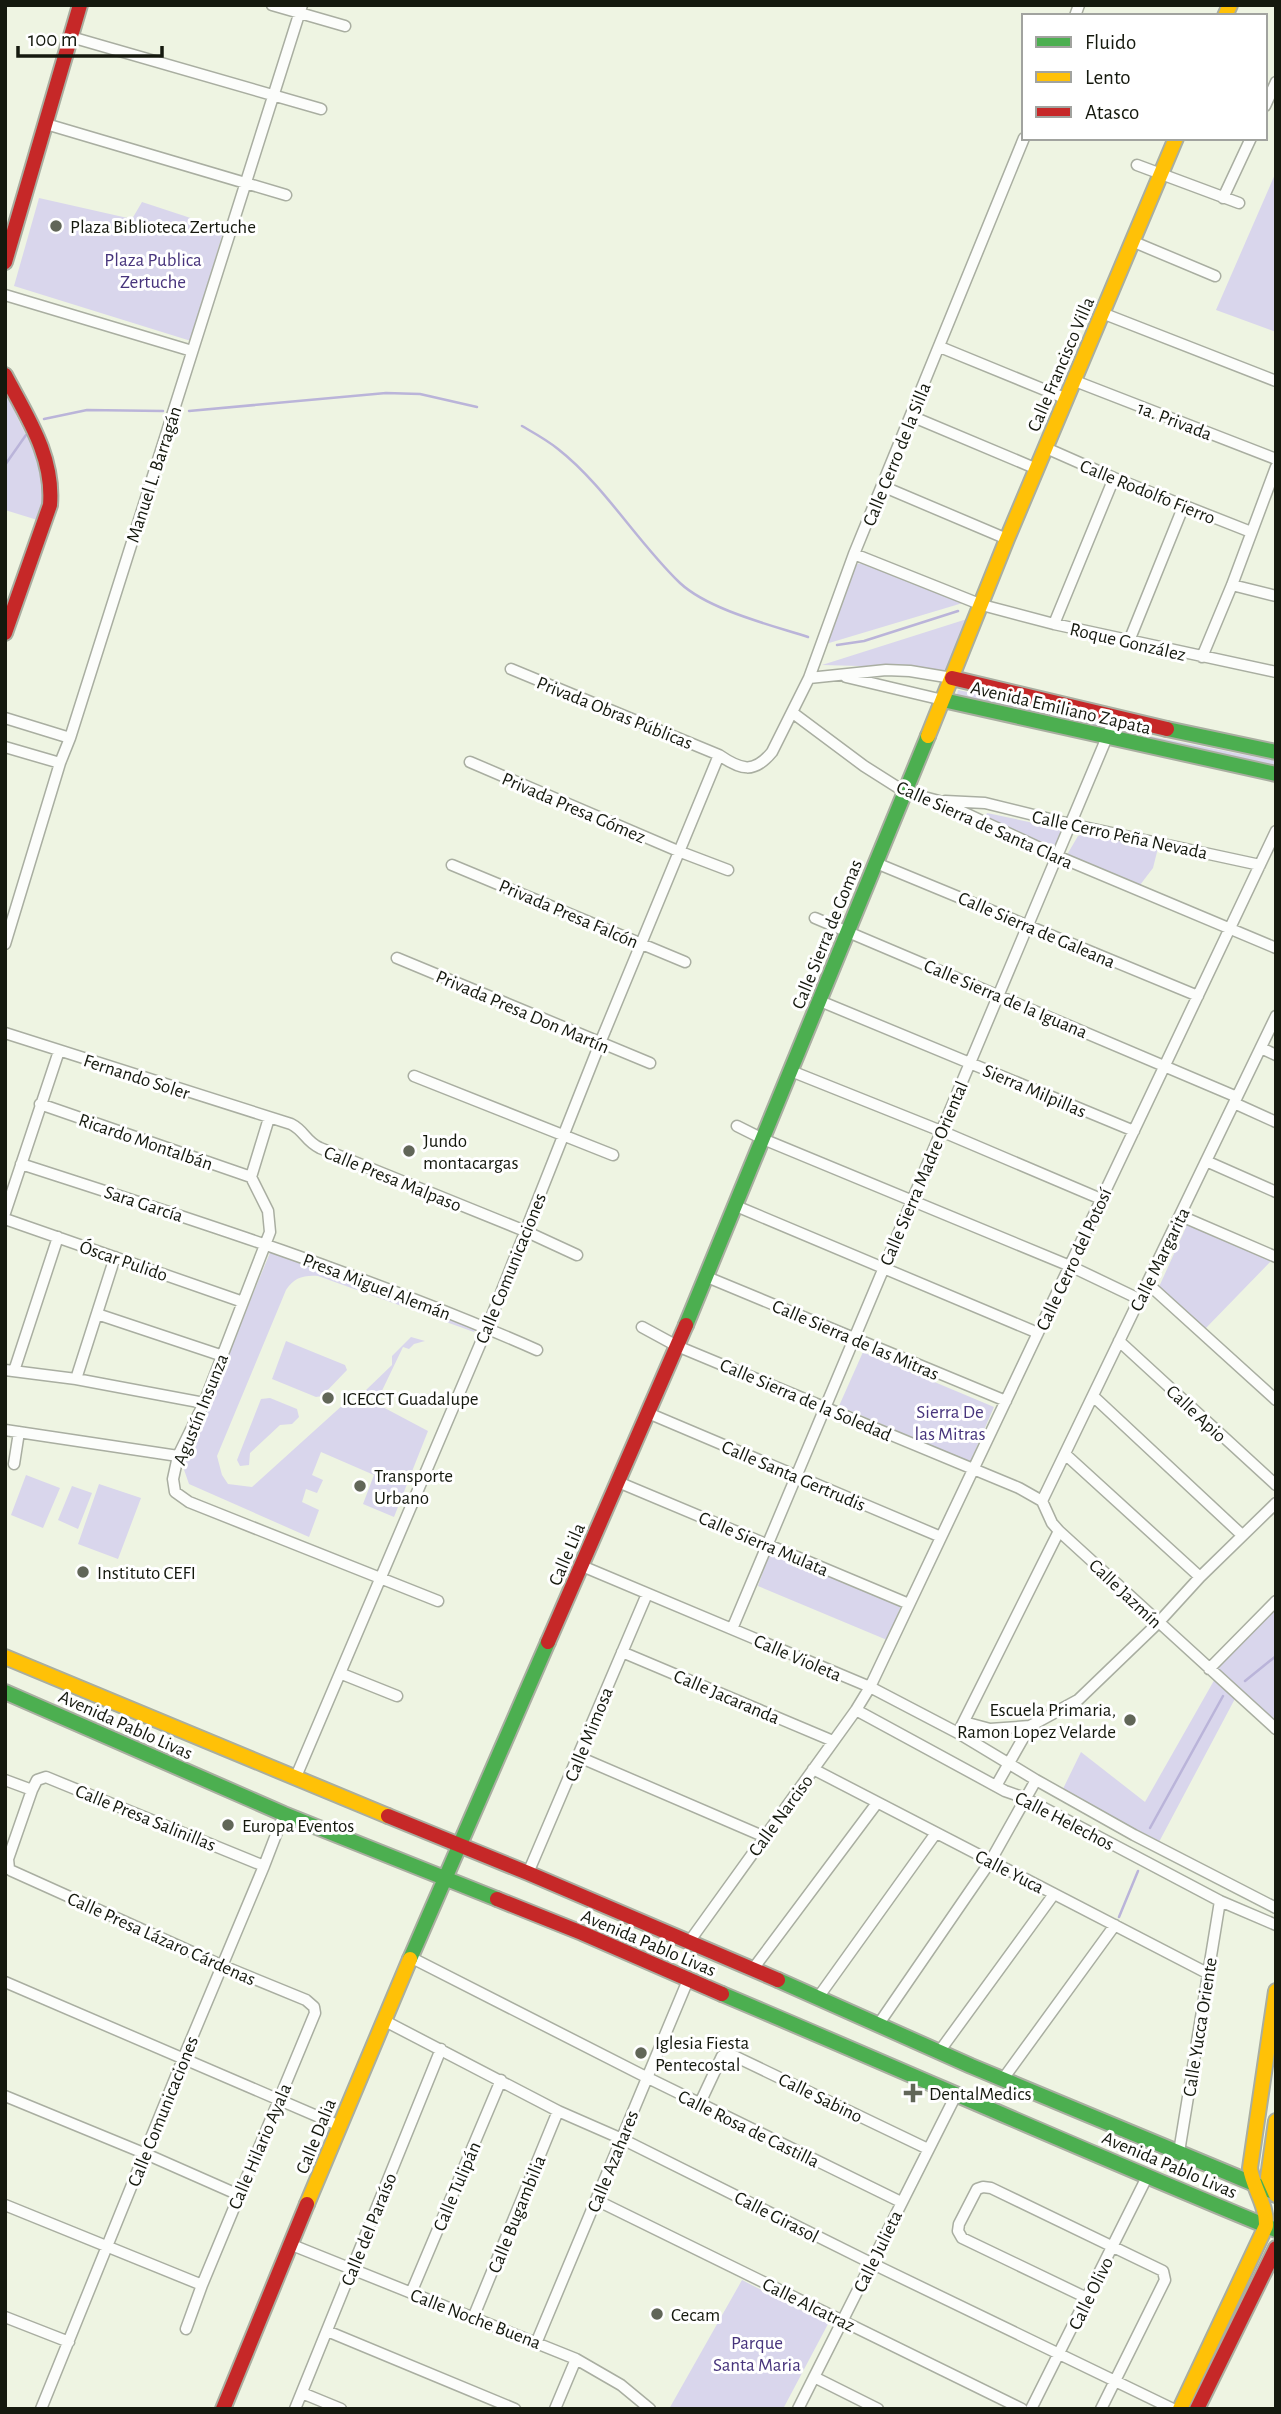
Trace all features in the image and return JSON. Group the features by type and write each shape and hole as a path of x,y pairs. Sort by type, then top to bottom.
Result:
{"street":[{"path":"5,262 80,5"},
{"path":"272,5 301,9 345,26"},
{"name":"Manuel L. Barragán","path":"5,944 60,763 301,9"},
{"path":"71,37 321,110"},
{"path":"1267,102 1276,82"},
{"path":"47,124 286,195"},
{"name":"Calle Cerro de la Silla","path":"761,765 772,752 809,678 854,554 1023,140"},
{"name":"Calle Francisco Villa","path":"982,606 1007,539 1134,242 1174,140"},
{"path":"1223,198 1250,140"},
{"path":"1137,165 1239,203"},
{"path":"1134,242 1215,276"},
{"path":"5,295 192,351"},
{"path":"1102,313 1276,381"},
{"path":"940,347 1067,399"},
{"path":"5,375 46,456 52,488 50,505 6,630"},
{"name":"1a. Privada","path":"1075,381 1276,459"},
{"path":"911,416 1037,469"},
{"name":"Calle Rodolfo Fierro","path":"1046,448 1251,532"},
{"path":"1202,657 1276,467"},
{"path":"1054,624 1114,478"},
{"path":"882,486 1007,539"},
{"path":"1129,641 1184,505"},
{"name":"Roque González","path":"854,554 982,606 1276,672"},
{"path":"1232,585 1276,596"},
{"name":"Calle Sierra de Gomas","path":"707,1277 982,606"},
{"name":"Privada Obras Públicas","path":"511,669 719,755 737,766 752,768 761,765"},
{"name":"Avenida Emiliano Zapata","path":"809,678 886,670 910,671 952,678 1115,718 1276,752"},
{"name":"Avenida Emiliano Zapata","path":"838,675 1107,738 1276,774"},
{"name":"Calle Sierra de Santa Clara","path":"793,713 864,766 905,792 939,801 1057,856 1276,948"},
{"path":"5,718 70,738"},
{"name":"Calle Sierra Madre Oriental","path":"732,1629 1115,718"},
{"path":"5,747 60,763"},
{"name":"Calle Comunicaciones","path":"295,1779 342,1674 487,1328 600,1043 719,755"},
{"name":"Privada Presa Gómez","path":"470,762 728,870"},
{"name":"Calle Cerro Peña Nevada","path":"939,801 985,803 1260,864"},
{"name":"Calle Cerro del Potosí","path":"870,1687 1276,831"},
{"name":"Calle Sierra de Galeana","path":"876,863 1198,996"},
{"name":"Privada Presa Falcón","path":"452,865 685,961"},
{"name":"Calle Sierra de la Iguana","path":"815,918 1165,1065 1276,1122"},
{"name":"Privada Presa Don Martín","path":"397,958 650,1063"},
{"name":"Sierra Milpillas","path":"820,1001 1134,1131"},
{"name":"Calle Margarita","path":"1042,1501 1276,1016"},
{"name":"Fernando Soler","path":"5,1033 269,1118"},
{"path":"1261,1048 1276,1055"},
{"path":"5,1213 59,1051"},
{"path":"791,1071 941,1130 1101,1199"},
{"path":"414,1076 613,1155"},
{"name":"Ricardo Montalbán","path":"40,1104 251,1177"},
{"path":"251,1177 269,1118"},
{"name":"Calle Presa Malpaso","path":"269,1118 297,1127 309,1143 320,1148 525,1231 577,1255"},
{"path":"737,1126 1070,1266 1139,1299"},
{"path":"1206,1161 1276,1192"},
{"name":"Sara García","path":"21,1164 267,1243"},
{"name":"Agustín Insunza","path":"251,1177 268,1212 271,1225 267,1243 204,1403 178,1456 173,1485 180,1497 438,1601"},
{"path":"736,1206 1038,1333"},
{"path":"1181,1216 1276,1257"},
{"name":"Óscar Pulido","path":"5,1219 243,1302"},
{"path":"58,1237 10,1370 76,1379 204,1403"},
{"name":"Presa Miguel Alemán","path":"267,1243 537,1350"},
{"path":"76,1379 115,1257"},
{"name":"Calle Sierra de las Mitras","path":"707,1277 1006,1401"},
{"name":"Calle Lila","path":"446,1879 707,1277"},
{"path":"1147,1283 1276,1400"},
{"path":"97,1314 223,1356"},
{"name":"Calle Sierra de la Soledad","path":"642,1327 677,1346 973,1469"},
{"name":"Calle Apio","path":"1119,1341 1276,1485"},
{"path":"1093,1396 1242,1535"},
{"name":"Calle Santa Gertrudis","path":"648,1413 941,1536"},
{"path":"5,1430 178,1456"},
{"path":"14,1464 19,1432"},
{"path":"1065,1454 1199,1577"},
{"path":"973,1469 1019,1488 1042,1501"},
{"name":"Calle Sierra Mulata","path":"618,1482 909,1604"},
{"name":"Calle Jazmín","path":"1042,1501 1052,1524 1059,1531 1276,1729"},
{"path":"964,1722 990,1729 1030,1726 1078,1700 1276,1503"},
{"path":"958,1733 1059,1531"},
{"name":"Calle Violeta","path":"582,1566 870,1687 958,1733 1153,1845 1276,1908"},
{"name":"Calle Mimosa","path":"528,1873 647,1594"},
{"path":"1209,1669 1276,1601"},
{"name":"Calle Jacaranda","path":"622,1652 833,1741"},
{"name":"Avenida Pablo Livas","path":"5,1657 528,1873 939,2052 1275,2194"},
{"path":"342,1674 397,1696"},
{"name":"Calle Narciso","path":"689,1942 870,1687"},
{"name":"Avenida Pablo Livas","path":"5,1692 284,1814 582,1933 1271,2228"},
{"name":"Calle Helechos","path":"856,1710 996,1786 1025,1798 1220,1901 1276,1925"},
{"path":"996,1786 1030,1726"},
{"path":"579,1757 765,1837"},
{"name":"Calle Yuca","path":"814,1769 1207,1973"},
{"path":"5,1780 32,1790 7,1862"},
{"name":"Calle Presa Salinillas","path":"32,1790 37,1780 55,1780 264,1866"},
{"path":"878,2025 990,1862 1036,1780"},
{"path":"753,1969 877,1803"},
{"name":"Calle Comunicaciones","path":"41,2409 284,1814"},
{"path":"817,1999 936,1833"},
{"name":"Calle Presa Lázaro Cárdenas","path":"7,1862 223,1966 306,2000 314,2007"},
{"name":"Calle Dalia","path":"222,2409 383,2020 446,1879"},
{"path":"939,2052 1054,1894"},
{"name":"Calle Yucca Oriente","path":"1179,2152 1220,1901"},
{"path":"1003,2079 1115,1925"},
{"name":"Calle Rosa de Castilla","path":"410,1957 901,2202"},
{"name":"Calle Azahares","path":"537,2341 688,1980"},
{"path":"5,1982 340,2126"},
{"path":"1180,2409 1271,2228 1252,2185 1250,2168 1276,1991"},
{"name":"Calle Hilario Ayala","path":"186,2329 315,2013 314,2007"},
{"name":"Calle Girasol","path":"383,2020 558,2111 622,2138 871,2263 1174,2409"},
{"name":"Calle del Paraíso","path":"295,2409 441,2049"},
{"name":"Calle Sabino","path":"700,2103 722,2056 730,2054 928,2149"},
{"name":"Calle Tulipán","path":"411,2293 500,2080"},
{"name":"Calle Julieta","path":"798,2409 957,2094"},
{"path":"5,2096 239,2195"},
{"name":"Calle Bugambilia","path":"473,2318 558,2111"},
{"path":"1275,2194 1268,2177 1276,2122"},
{"name":"Calle Olivo","path":"1031,2409 1147,2177"},
{"path":"1087,2298 962,2238 958,2231 959,2224 978,2189 991,2188 1160,2269 1165,2280 1101,2409"},
{"name":"Calle Alcatraz","path":"596,2200 1022,2409"},
{"path":"5,2205 202,2285"},
{"name":"Calle Noche Buena","path":"292,2245 537,2341 576,2359 621,2385 650,2409"},
{"path":"1197,2409 1276,2248"},
{"path":"5,2317 69,2342"},
{"path":"327,2331 515,2409"},
{"path":"555,2409 576,2359"},
{"path":"814,2377 878,2409"},
{"path":"302,2393 341,2409"}],"green space":[{"path":"1276,172 1276,332 1216,310"},
{"name":"Plaza Publica Zertuche","path":"39,198 132,219 142,202 224,229 191,341 14,286"},
{"path":"5,392 26,435 48,464 44,522 5,510"},
{"path":"862,563 954,591 966,602 819,646 857,564"},
{"path":"977,607 953,672 822,665 967,619"},
{"path":"958,690 1111,721 1104,739 954,706"},
{"path":"1119,730 1276,761 1276,777 1117,742"},
{"path":"987,813 1067,830 1055,853 982,822"},
{"path":"1083,834 1158,848 1153,868 1140,885 1069,861 1068,853 1078,836"},
{"path":"1187,1225 1273,1259 1205,1329 1158,1289"},
{"path":"272,1248 476,1328 474,1332 318,1276 299,1278 286,1290 217,1456 222,1475 228,1484 252,1487 345,1403 362,1396 428,1431 394,1517 363,1504 374,1475 321,1452 312,1475 323,1480 317,1493 306,1489 302,1502 319,1510 309,1537 189,1484 182,1464"},
{"path":"411,1337 425,1341 414,1344 409,1349 403,1347 378,1399 365,1391 392,1365 392,1356"},
{"path":"286,1341 345,1365 347,1370 322,1396 316,1397 272,1379"},
{"name":"Sierra De las Mitras","path":"863,1352 994,1407 970,1462 839,1406"},
{"path":"270,1398 297,1409 299,1417 292,1424 280,1425 250,1453 249,1465 240,1466 237,1460 261,1399"},
{"path":"26,1475 60,1488 43,1528 11,1515"},
{"path":"99,1484 141,1498 118,1559 78,1544"},
{"path":"72,1486 92,1493 78,1529 58,1520"},
{"path":"770,1551 901,1606 887,1640 758,1586"},
{"path":"1276,1607 1276,1724 1238,1693 1159,1842 1061,1793 1081,1752 1145,1802 1216,1677 1215,1668"},
{"name":"Parque Santa Maria","path":"742,2280 828,2324 783,2409 669,2409"}],"waterway":[{"path":"189,411 386,393 420,394 477,407"},
{"path":"44,419 87,410 163,411"},
{"path":"522,426 575,463 665,567 692,593 741,616 808,637"},
{"path":"5,465 26,435"},
{"path":"837,645 864,641 958,611"},
{"path":"1245,1681 1276,1656"},
{"path":"1150,1828 1223,1696"},
{"path":"1119,1917 1138,1871"}],"traffic: fast":[{"path":"943,700 1276,774"},
{"path":"1167,729 1276,752"},
{"path":"686,1325 928,736"},
{"path":"410,1959 548,1642"},
{"path":"5,1692 284,1814 497,1899"},
{"path":"778,1980 971,2066 1276,2193"},
{"path":"722,1994 1276,2230"}],"traffic: slow":[{"path":"1226,14 1230,5"},
{"path":"928,736 1007,539 1175,140"},
{"path":"5,1657 388,1816"},
{"path":"307,2204 410,1959"},
{"path":"1180,2409 1266,2226 1266,2218 1250,2168 1276,1991"},
{"path":"1276,2121 1268,2177 1276,2195"}],"traffic: jam":[{"path":"5,262 80,5"},
{"path":"5,375 37,437 48,470 50,487 50,505 5,633"},
{"path":"952,678 1167,729"},
{"path":"548,1642 686,1325"},
{"path":"388,1816 778,1980"},
{"path":"497,1899 722,1994"},
{"path":"223,2409 307,2204"},
{"path":"1197,2409 1276,2248"}],"place":[{"name":"Plaza Biblioteca Zertuche","path":"56,226"},
{"name":"Jundo montacargas","path":"409,1151"},
{"name":"ICECCT Guadalupe","path":"328,1398"},
{"name":"Transporte Urbano","path":"360,1486"},
{"name":"Instituto CEFI","path":"83,1572"},
{"name":"Escuela Primaria, Ramon Lopez Velarde","path":"1130,1720"},
{"name":"Europa Eventos","path":"228,1825"},
{"name":"Iglesia Fiesta Pentecostal","path":"641,2053"},
{"name":"DentalMedics","path":"913,2093"},
{"name":"Cecam","path":"657,2314"}]}
